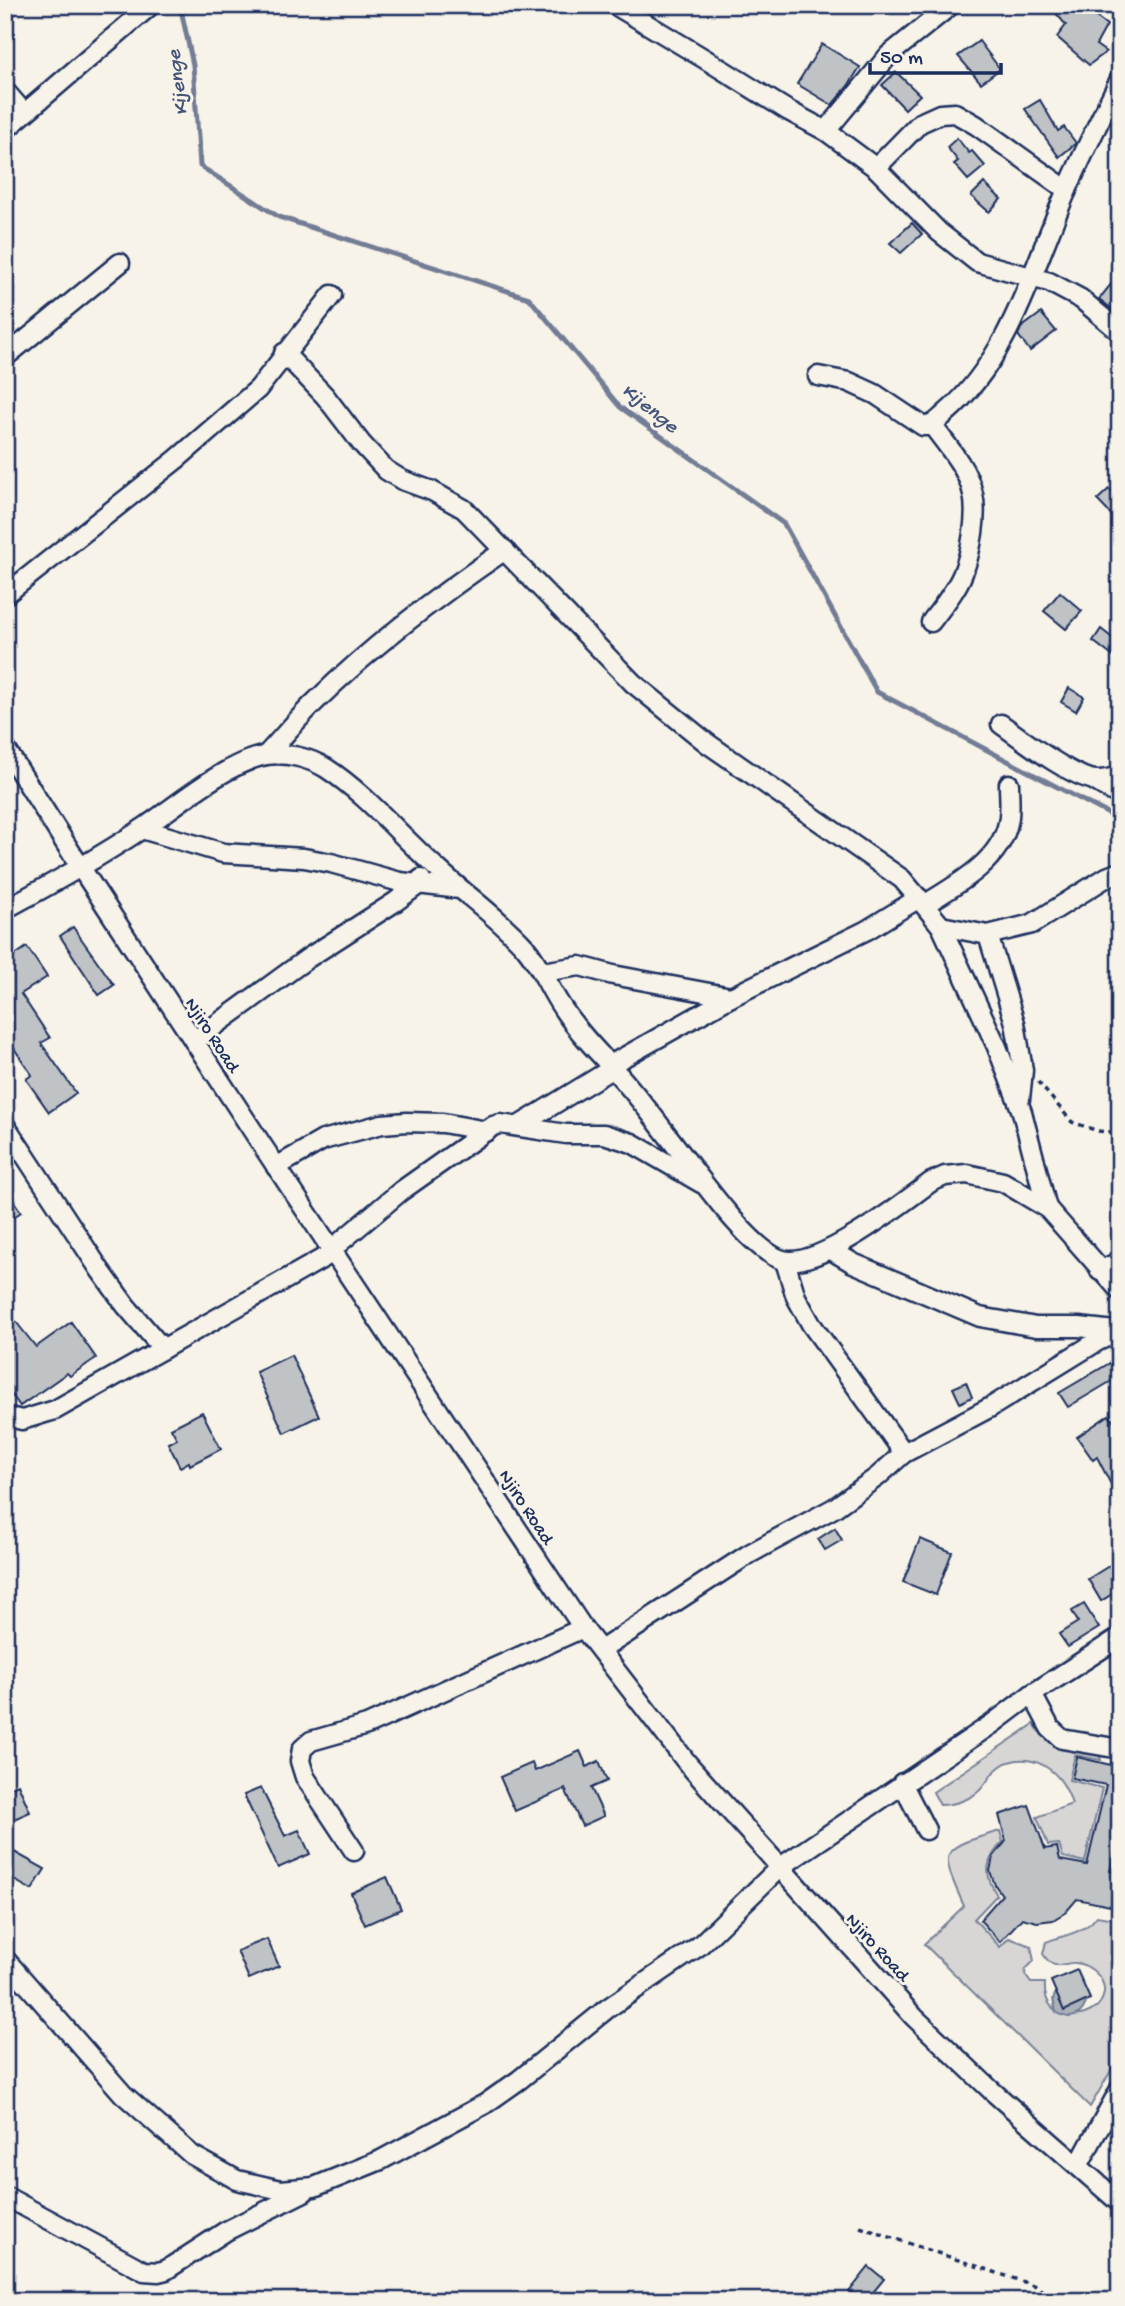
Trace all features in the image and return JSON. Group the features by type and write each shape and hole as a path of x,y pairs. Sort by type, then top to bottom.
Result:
{"street":[{"path":"5,130 151,5"},
{"path":"614,5 826,131 876,168 939,232 976,262 1049,282 1081,299 1120,331"},
{"path":"826,131 889,55 951,5"},
{"path":"818,376 849,382 875,394 923,426 932,425 960,399 985,369 1014,317 1067,190 1120,79"},
{"path":"5,91 24,113"},
{"path":"876,168 920,123 940,114 955,113 1067,190"},
{"path":"5,357 120,264"},
{"path":"5,595 177,459 258,389 332,295"},
{"path":"284,353 386,470 464,509 633,683 707,743 902,878 941,926 997,1047 1020,1106 1047,1208"},
{"path":"930,622 954,590 963,572 976,514 969,482 960,464 932,425"},
{"path":"5,909 81,868 215,779 266,755 341,677 435,599 505,550"},
{"path":"1000,724 1057,764 1120,796"},
{"path":"266,755 298,757 325,768 366,800 460,889 505,925 528,951 562,1008 587,1042 611,1067 734,1219 771,1254 785,1261 831,1250 931,1182 945,1176 967,1174 1003,1182 1047,1208 1120,1292"},
{"name":"Njiro Road","path":"8,756 276,1167 583,1628 688,1765 914,2017 1120,2203"},
{"path":"1095,781 1120,776"},
{"path":"520,1125 611,1067 732,997 961,882 988,859 1002,842 1009,821 1009,784"},
{"path":"142,829 223,853 304,858 418,886 460,889"},
{"path":"194,1041 308,958 418,886 427,859"},
{"path":"941,926 988,935 1032,924 1107,877 1120,872"},
{"path":"988,935 1015,1023 1023,1070 1020,1106"},
{"path":"542,972 580,966 613,975 732,997"},
{"path":"276,1167 323,1140 382,1124 443,1123 487,1130"},
{"path":"5,1416 22,1420 55,1410 333,1250 401,1191 487,1130 500,1124 566,1134 604,1134 632,1143 709,1188"},
{"path":"5,1125 100,1270 126,1306 163,1349"},
{"path":"831,1250 853,1264 979,1317 1035,1327 1118,1328"},
{"path":"785,1261 796,1297 811,1324 904,1453"},
{"path":"1100,1271 1120,1261"},
{"path":"601,1650 749,1553 834,1508 877,1477 904,1453 991,1406 1118,1328"},
{"path":"354,1851 305,1777 300,1761 302,1749 311,1741 366,1725 583,1628"},
{"path":"5,2196 144,2271 152,2273 166,2270 226,2231 314,2187 381,2161 485,2104 608,2008 699,1945 779,1868 992,1724 1032,1693 1120,1637"},
{"path":"1032,1693 1050,1728 1062,1739 1120,1749"},
{"path":"902,1783 926,1830"},
{"path":"5,1959 123,2094 192,2155 237,2180 281,2190 314,2187"},
{"path":"1078,2166 1120,2089"}],"path":[{"path":"1023,1070 1036,1079 1072,1122 1120,1133"},
{"path":"860,2227 1033,2285 1059,2301"}],"shaded area":[{"path":"1034,1724 1042,1735 1056,1746 1099,1755 1101,1760 1075,1755 1069,1780 1102,1788 1085,1862 1063,1857 1059,1844 1048,1845 1037,1817 1072,1804 1062,1782 1054,1772 1043,1765 1029,1760 1007,1762 995,1771 976,1794 956,1803 940,1805 933,1792"},
{"path":"1000,1831 1003,1842 993,1854 988,1867 997,1895 974,1919 1000,1947 1009,1938 1031,1946 1034,1961 1026,1969 1025,1975 1031,1983 1045,1983 1046,1997 1052,2007 1072,2016 1083,2014 1093,2010 1100,2002 1104,1987 1096,1973 1086,1966 1076,1963 1058,1965 1048,1961 1043,1954 1046,1942 1080,1930 1097,1916 1120,1920 1120,2055 1090,2107 924,1944 964,1906 950,1872 949,1854 965,1842"},
{"path":"1058,1988 1087,1999 1083,2010 1071,2017 1056,2012 1053,1999"}],"building":[{"path":"1049,5 1080,5 1107,25 1096,45 1106,52 1089,65 1057,37 1066,25"},
{"path":"979,41 1000,69 981,83 958,56"},
{"path":"822,44 860,67 832,105 797,84"},
{"path":"896,72 920,95 905,109 882,85"},
{"path":"1040,100 1058,131 1064,127 1076,143 1059,157 1025,109"},
{"path":"957,138 969,153 972,151 985,166 968,180 954,164 958,161 947,147"},
{"path":"984,183 1001,199 989,212 971,196"},
{"path":"912,223 922,234 901,253 890,243"},
{"path":"1120,273 1120,315 1099,299"},
{"path":"1041,313 1056,331 1030,351 1018,335 1021,328"},
{"path":"1109,489 1120,500 1120,524 1097,500"},
{"path":"1060,592 1082,611 1066,629 1044,611"},
{"path":"1101,629 1120,644 1120,662 1093,641"},
{"path":"1069,688 1084,697 1076,711 1061,702"},
{"path":"73,927 114,985 99,995 60,936"},
{"path":"27,947 47,977 21,994 50,1038 41,1043 76,1093 49,1112 26,1079 32,1075 5,1035 5,962"},
{"path":"5,1188 21,1212 5,1223"},
{"path":"5,1308 36,1347 71,1322 96,1358 70,1376 67,1373 20,1406 5,1386"},
{"path":"291,1355 319,1416 284,1433 256,1372"},
{"path":"1120,1357 1120,1376 1068,1407 1059,1393"},
{"path":"966,1382 972,1397 960,1403 953,1388"},
{"path":"202,1412 221,1449 190,1465 189,1462 180,1467 168,1443 177,1439 171,1428"},
{"path":"1109,1415 1120,1431 1120,1502 1097,1457 1093,1460 1077,1437"},
{"path":"835,1528 842,1540 825,1550 818,1539"},
{"path":"920,1539 952,1552 936,1595 903,1582"},
{"path":"1120,1559 1120,1589 1101,1601 1088,1579"},
{"path":"1084,1604 1099,1628 1068,1647 1059,1634 1078,1622 1072,1611"},
{"path":"580,1751 587,1767 599,1761 607,1781 591,1788 604,1816 582,1826 565,1789 515,1811 500,1777 532,1763 535,1771"},
{"path":"1077,1757 1111,1765 1113,1759 1120,1760 1120,1831 1110,1871 1120,1873 1120,1908 1077,1899 1066,1912 1053,1920 1037,1922 1022,1918 1000,1942 980,1920 1002,1895 990,1871 993,1857 1006,1841 999,1815 1029,1805 1045,1849 1057,1847 1060,1860 1087,1865 1106,1785 1072,1778"},
{"path":"18,1784 30,1812 5,1823 5,1790"},
{"path":"261,1788 285,1836 299,1830 310,1854 278,1868 244,1795"},
{"path":"5,1847 45,1869 32,1890 5,1875"},
{"path":"387,1877 401,1909 365,1925 351,1893"},
{"path":"267,1939 279,1966 249,1979 237,1951"},
{"path":"1077,1970 1090,1999 1064,2011 1051,1981"},
{"path":"869,2267 884,2279 866,2301 861,2301 849,2292"}],"waterway":[{"name":"Kijenge","path":"180,5 193,65 200,166 279,217 529,298 620,407 784,524 877,692 1120,820"}]}
